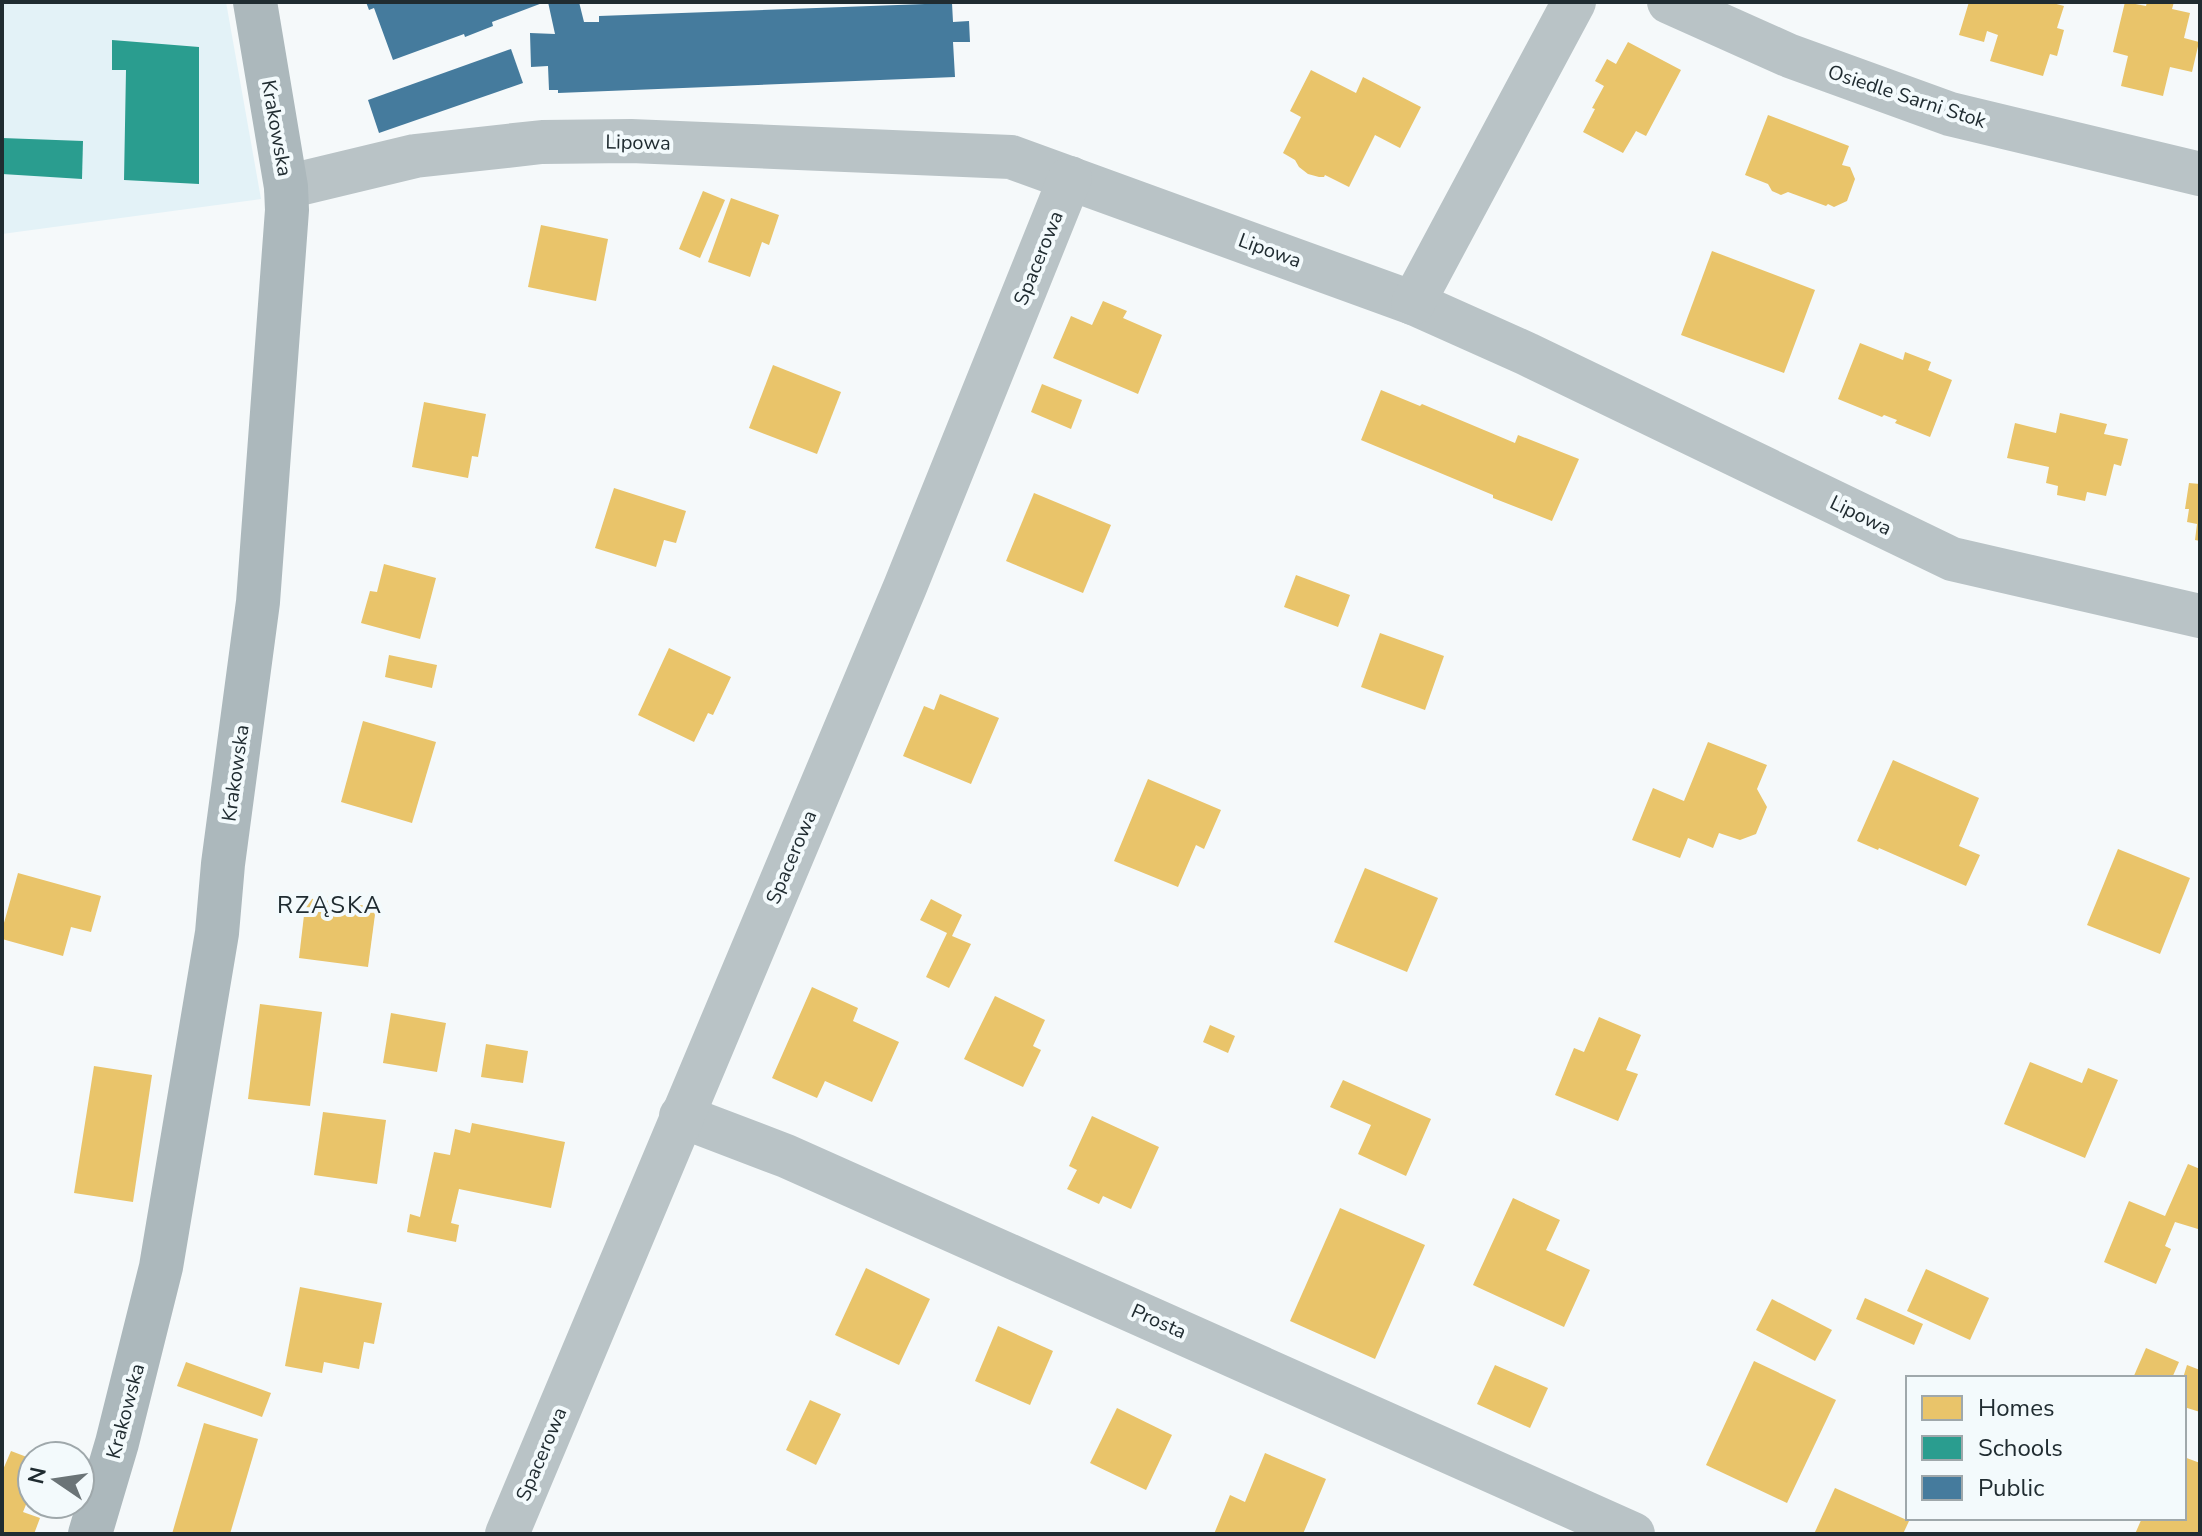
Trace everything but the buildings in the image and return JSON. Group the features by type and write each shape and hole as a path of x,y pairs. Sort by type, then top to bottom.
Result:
{"street":[{"name":"Krakowska","path":"90,1534 117,1443 161,1267 217,933 223,864 258,602 286,225 286,187 255,2"},
{"path":"1413,303 1574,2"},
{"name":"Osiedle Sarni Stok","path":"1669,2 1790,56 1950,114 2200,174"},
{"name":"Lipowa","path":"286,187 415,156 542,142 631,141 1011,157 1413,303 1527,354 1952,559 2200,616"},
{"name":"Spacerowa","path":"507,1534 910,576 1070,178"},
{"name":"Prosta","path":"681,1116 786,1156 1633,1534"}],"shaded area":[{"path":"2,2 226,2 261,199 2,234"}],"district":[{"name":"RZĄSKA","path":"330,905"}]}
